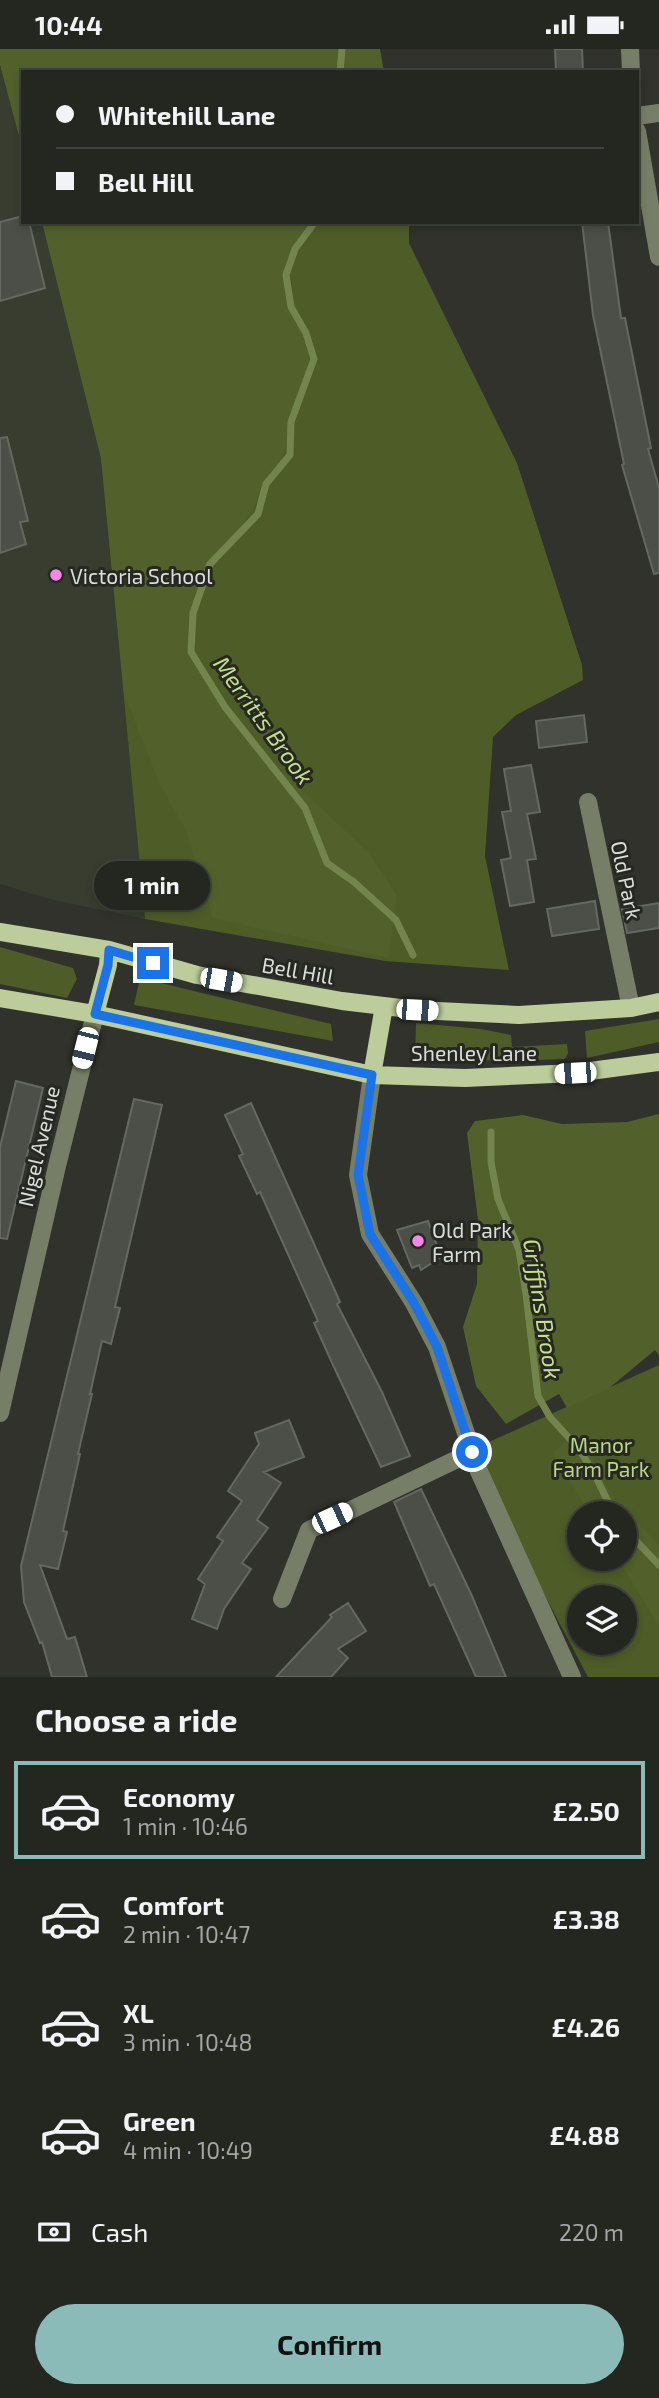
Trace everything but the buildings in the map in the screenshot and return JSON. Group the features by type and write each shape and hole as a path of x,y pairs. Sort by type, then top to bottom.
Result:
{"main road":[{"name":"Bell Hill","path":"0,932 109,950 197,975 384,1006"},
{"path":"95,1014 108,965 109,950"},
{"path":"0,998 95,1014 372,1075 384,1006"},
{"name":"Shenley Lane","path":"384,1006 519,1015 631,1008 659,1002"},
{"name":"Shenley Lane","path":"372,1075 465,1078 575,1073 659,1062"}],"street":[{"path":"629,49 631,70"},
{"path":"639,115 659,113"},
{"path":"639,142 659,257"},
{"name":"Old Park","path":"588,802 631,1008"},
{"name":"Nigel Avenue","path":"0,1413 95,1014"},
{"path":"372,1075 358,1175 370,1234 414,1303 437,1347 484,1482 572,1677"},
{"path":"282,1599 309,1530 472,1452"}],"shaded area":[{"name":"Victoria School","path":"0,65 21,144 21,224 42,224 101,458 145,919 53,900 0,884"}],"green space":[{"path":"0,49 380,49 384,70 21,70 21,144 0,65"},
{"path":"42,224 409,224 409,243 517,463 582,665 583,680 516,715 493,737 485,856 509,970 385,961 145,919 101,458"},
{"path":"42,224 313,224 286,275 314,359 279,468 204,583 191,652 263,754 369,853 397,895 389,958 213,918 186,830 159,783 124,693 101,458"},
{"path":"0,947 73,968 77,979 67,998 0,984"},
{"path":"140,978 331,1024 333,1041 134,1005"},
{"path":"659,1019 659,1042 587,1058 585,1031"},
{"path":"416,1023 481,1029 511,1035 512,1047 567,1044 568,1053 565,1059 527,1060 415,1056"},
{"path":"659,1114 659,1355 655,1350 608,1389 567,1408 559,1394 506,1424 476,1386 463,1327 477,1284 478,1220 467,1133 475,1121 523,1115 562,1124 627,1122"},
{"name":"Manor Farm Park","path":"659,1365 659,1677 588,1677 576,1655 637,1655 637,1585 567,1585 567,1637 478,1469 478,1447"},
{"path":"578,1432 616,1501 582,1501 552,1453"},
{"path":"637,1523 659,1545 659,1626 637,1590 637,1585 634,1585 625,1571 637,1571"}],"waterway":[{"name":"Merritts Brook","path":"340,70 342,49"},
{"name":"Merritts Brook","path":"314,224 295,249 286,275 291,307 306,333 314,359 291,422 290,455 266,484 258,514 210,564 193,613 191,652 225,707 305,808 327,863 354,882 396,920 413,955"},
{"name":"Griffins Brook","path":"491,1132 491,1162 498,1199 519,1250 538,1396 550,1417 579,1449 608,1501"},
{"name":"Griffins Brook","path":"637,1542 659,1565"}],"place":[{"name":"Victoria School","path":"56,575"},
{"name":"Old Park Farm","path":"418,1241"}],"route":[{"path":"153,963 109,950 108,965 95,1014 372,1075 358,1175 370,1234 414,1303 437,1347 472,1452"}]}
